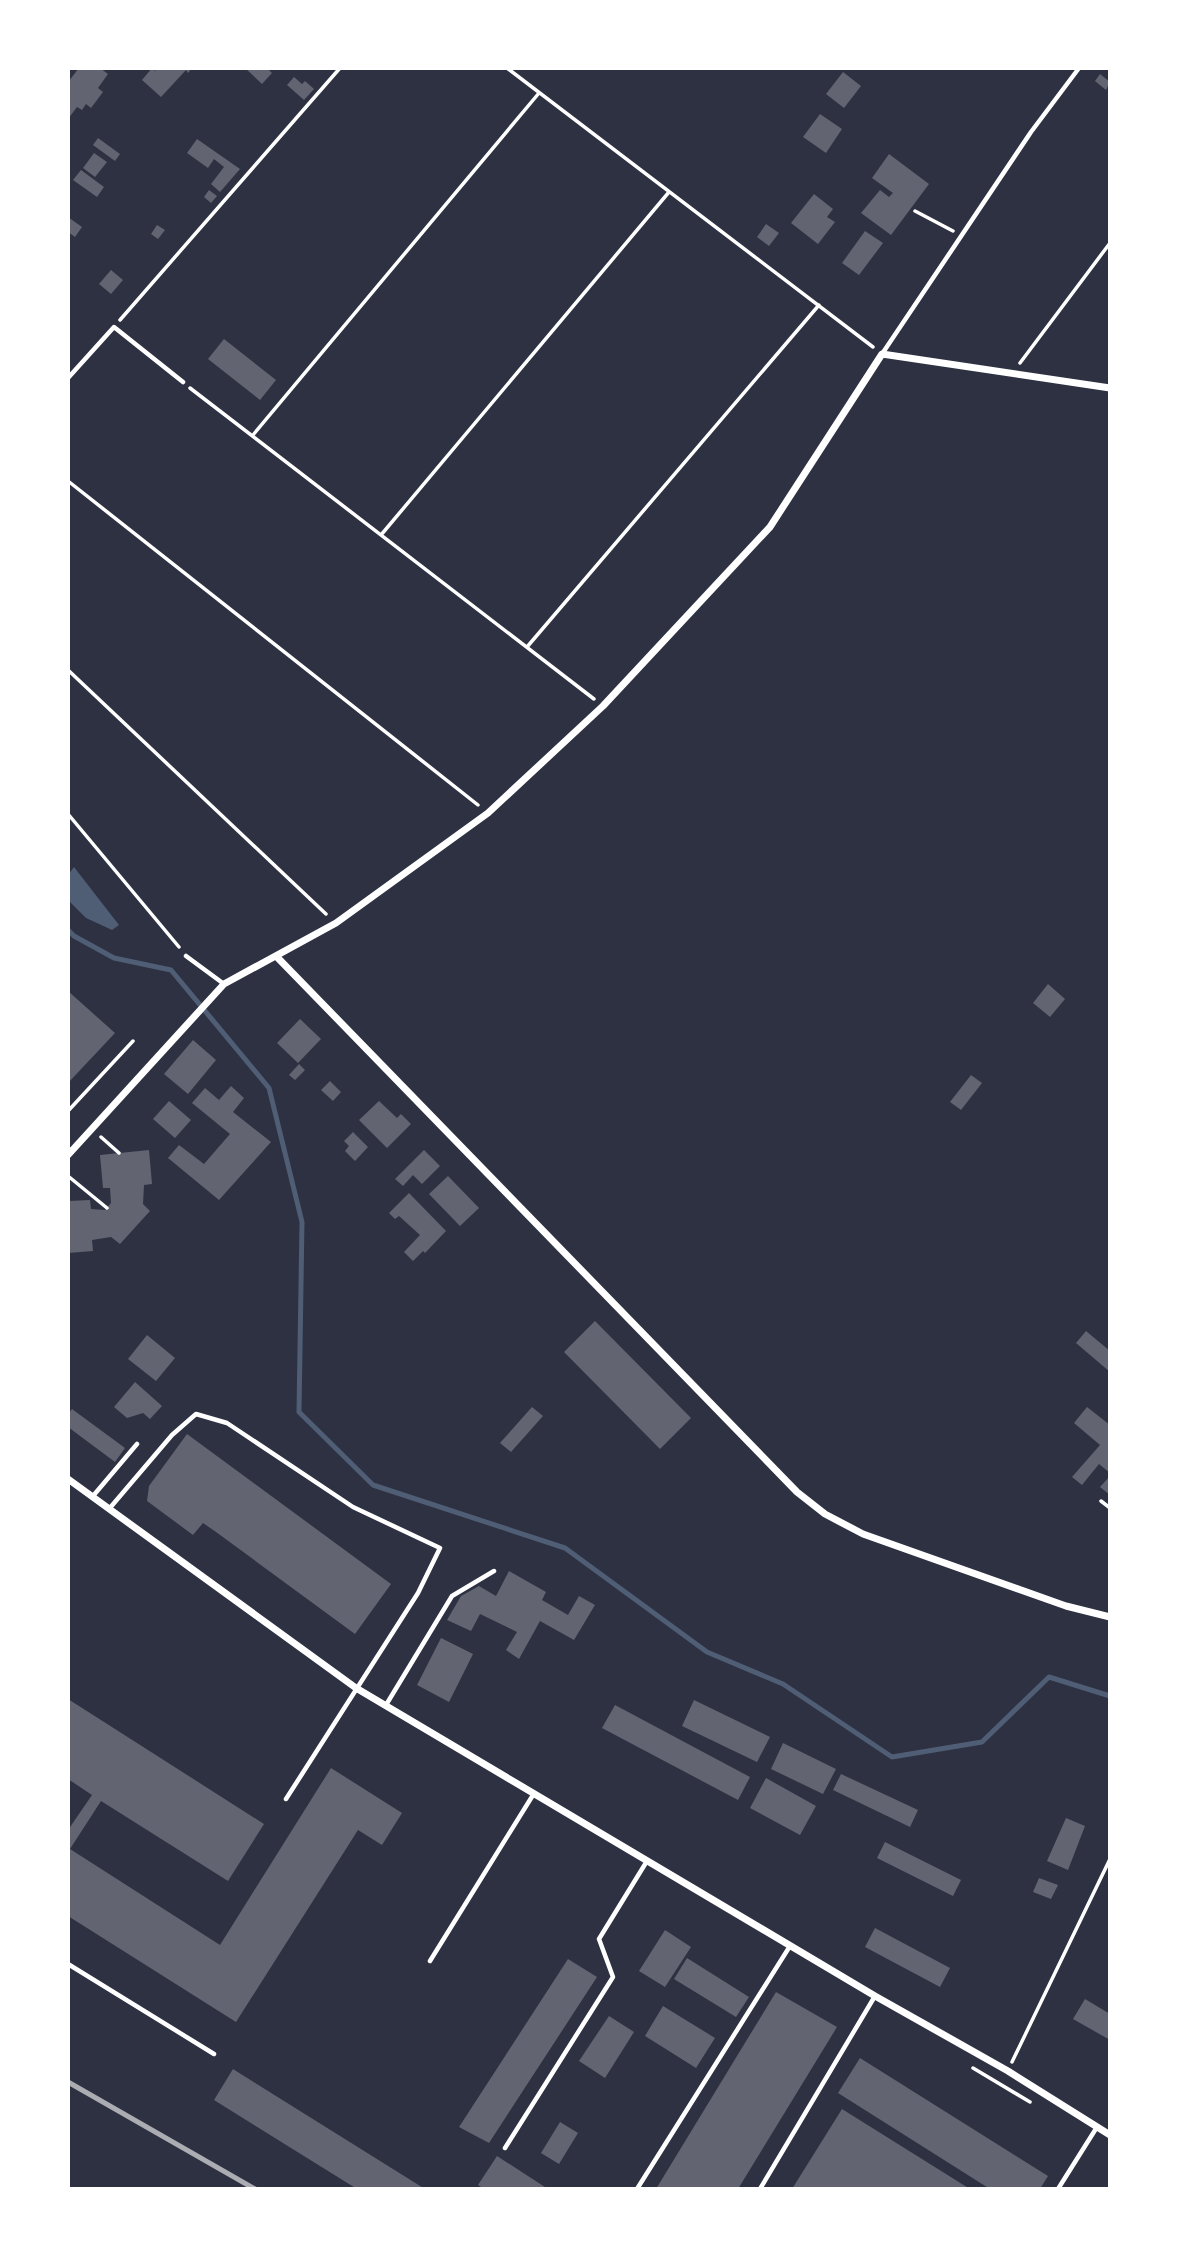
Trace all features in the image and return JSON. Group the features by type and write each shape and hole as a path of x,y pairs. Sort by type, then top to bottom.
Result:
{"street":[{"path":"68,1155 224,984 336,923 488,813 603,706 769,527 882,354 1110,388"},
{"path":"276,956 797,1492 825,1514 863,1534 1066,1606 1110,1617"},
{"path":"68,1479 356,1688 875,1996 1008,2071 1110,2135"}],"lane":[{"path":"882,354 1031,132 1079,68"},
{"path":"68,378 114,327 183,382"},
{"path":"186,956 224,984"},
{"path":"109,1509 172,1435 196,1414 227,1423 353,1507 440,1548 418,1593 286,1799"},
{"path":"92,1497 137,1444"},
{"path":"386,1706 452,1596 494,1571"},
{"path":"430,1961 533,1795"},
{"path":"505,2148 613,1977 599,1939 647,1861"},
{"path":"637,2189 790,1946"},
{"path":"68,1964 214,2054"},
{"path":"760,2189 875,1996"},
{"path":"1058,2189 1097,2127"}],"path":[{"path":"114,327 340,68"},
{"path":"508,68 882,354"},
{"path":"253,435 540,93"},
{"path":"381,535 669,192"},
{"path":"915,211 944,224 961,236"},
{"path":"1012,374 1110,243"},
{"path":"527,647 819,305"},
{"path":"183,382 603,706"},
{"path":"68,481 488,813"},
{"path":"68,670 336,923"},
{"path":"68,814 186,956"},
{"path":"68,1111 133,1041"},
{"path":"91,1129 119,1153"},
{"path":"68,1176 107,1208"},
{"path":"1101,1501 1110,1508"},
{"path":"1008,2071 1110,1859"}],"water":[{"path":"74,867 119,925 112,930 86,918 68,900 68,875"}],"building":[{"path":"79,68 100,68 108,74 98,88 103,92 91,108 86,104 82,110 77,107 68,119 68,82"},
{"path":"152,68 155,71 157,68 192,68 188,73 186,70 161,97 142,80"},
{"path":"245,68 267,68 272,73 262,84"},
{"path":"843,72 861,86 844,108 826,94"},
{"path":"1100,74 1110,82 1106,90 1095,81"},
{"path":"294,77 302,84 305,81 314,89 304,100 287,85"},
{"path":"820,114 842,129 826,153 803,137"},
{"path":"98,138 120,154 115,161 93,145"},
{"path":"197,139 240,169 220,192 211,184 224,167 214,159 208,168 187,153"},
{"path":"94,153 107,162 95,177 83,168"},
{"path":"889,154 929,184 891,235 861,213 880,190 889,197 893,193 872,178"},
{"path":"81,170 104,187 97,197 73,180"},
{"path":"209,190 217,196 211,203 204,197"},
{"path":"814,194 833,209 827,217 835,222 818,244 791,223"},
{"path":"68,217 82,227 75,237 68,232"},
{"path":"766,224 779,233 769,246 757,237"},
{"path":"157,225 165,230 158,239 151,234"},
{"path":"865,231 883,243 859,275 842,263"},
{"path":"111,270 123,280 111,294 99,284"},
{"path":"224,339 276,380 260,400 208,359"},
{"path":"1048,984 1065,999 1050,1017 1033,1003"},
{"path":"68,991 115,1033 68,1083"},
{"path":"300,1019 321,1039 298,1063 277,1043"},
{"path":"193,1040 216,1060 188,1094 164,1074"},
{"path":"299,1064 305,1070 295,1080 289,1075"},
{"path":"971,1075 982,1083 961,1110 950,1102"},
{"path":"330,1081 341,1092 333,1101 321,1090"},
{"path":"231,1086 244,1098 233,1112 271,1142 219,1200 168,1158 179,1145 204,1164 230,1134 192,1103 205,1088 219,1100"},
{"path":"169,1101 191,1120 175,1138 153,1119"},
{"path":"379,1101 397,1118 401,1114 411,1124 387,1148 359,1120"},
{"path":"353,1132 368,1147 355,1161 345,1151 349,1146 344,1141"},
{"path":"149,1150 152,1184 144,1185 143,1204 150,1211 120,1244 111,1237 92,1240 93,1251 68,1253 68,1201 90,1200 91,1209 105,1210 111,1203 110,1188 103,1188 100,1155"},
{"path":"424,1150 440,1166 422,1184 413,1175 403,1186 395,1179"},
{"path":"448,1176 479,1208 460,1226 429,1194"},
{"path":"409,1193 446,1231 425,1253 423,1251 413,1261 404,1252 420,1235 399,1216 395,1219 389,1213"},
{"path":"595,1321 691,1418 660,1449 564,1352"},
{"path":"1086,1331 1110,1351 1110,1372 1076,1343"},
{"path":"147,1335 175,1358 156,1381 128,1359"},
{"path":"135,1382 162,1406 150,1419 143,1413 127,1418 114,1407"},
{"path":"532,1407 543,1416 511,1452 500,1443"},
{"path":"1087,1407 1110,1425 1110,1473 1099,1464 1082,1485 1072,1477 1100,1445 1074,1423"},
{"path":"72,1409 125,1448 115,1462 68,1427 68,1414"},
{"path":"187,1434 391,1584 355,1634 203,1523 193,1535 147,1501 149,1486"},
{"path":"1110,1476 1110,1495 1100,1487"},
{"path":"509,1571 546,1592 542,1600 568,1615 579,1596 595,1605 574,1640 540,1621 519,1659 506,1650 517,1632 480,1614 471,1631 447,1620 461,1596 479,1586 496,1596"},
{"path":"441,1638 473,1654 449,1702 417,1685"},
{"path":"68,1699 264,1824 228,1881 101,1801 70,1849 220,1945 331,1768 402,1813 382,1845 358,1830 236,2022 68,1916 68,1830 92,1795 68,1779"},
{"path":"694,1700 770,1737 757,1762 682,1726"},
{"path":"615,1705 750,1777 738,1800 602,1728"},
{"path":"783,1743 836,1769 823,1794 771,1769"},
{"path":"841,1774 918,1810 910,1827 833,1790"},
{"path":"766,1778 816,1806 800,1835 750,1808"},
{"path":"1066,1818 1085,1826 1068,1870 1047,1861"},
{"path":"885,1842 961,1880 953,1896 877,1858"},
{"path":"1039,1878 1058,1885 1051,1899 1033,1892"},
{"path":"875,1928 950,1968 940,1987 865,1947"},
{"path":"665,1930 691,1947 665,1987 639,1971"},
{"path":"687,1958 749,1997 736,2017 674,1979"},
{"path":"568,1959 597,1977 489,2143 459,2127"},
{"path":"776,1992 837,2027 738,2189 656,2189"},
{"path":"1085,1999 1110,2014 1110,2040 1073,2019"},
{"path":"663,2006 715,2038 696,2068 645,2036"},
{"path":"609,2016 634,2032 605,2078 579,2061"},
{"path":"860,2058 1048,2176 1040,2189 990,2189 838,2093"},
{"path":"233,2069 425,2189 357,2189 214,2100"},
{"path":"842,2109 970,2189 792,2189"},
{"path":"560,2122 578,2133 559,2164 541,2153"},
{"path":"497,2156 548,2189 484,2189 478,2185"}],"waterway":[{"path":"68,930 114,958 171,970 269,1088 302,1222 299,1412 373,1485 565,1548 707,1652 783,1684 892,1757 982,1742 1049,1677 1110,1696"}],"railway":[{"path":"68,2082 255,2189"}]}
